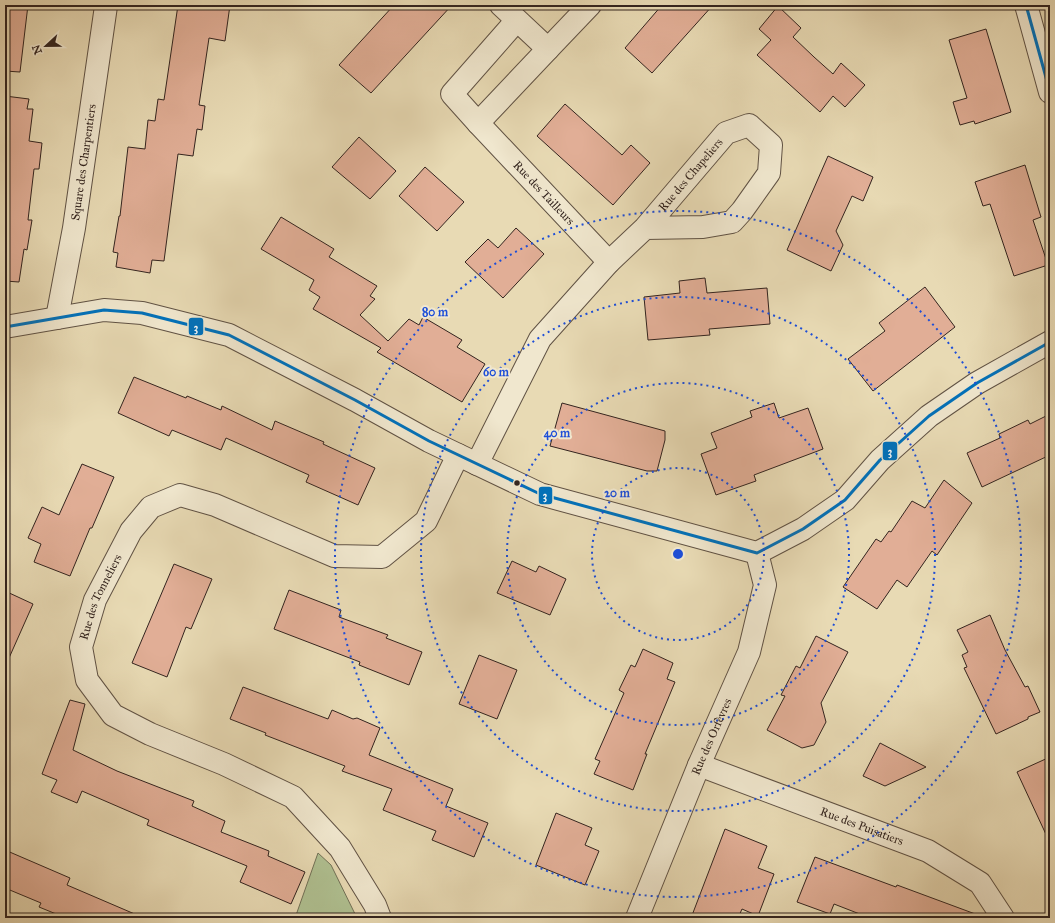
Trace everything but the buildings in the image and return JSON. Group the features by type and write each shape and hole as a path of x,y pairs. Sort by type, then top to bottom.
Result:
{"street":[{"path":"501,5 548,50"},
{"path":"478,124 590,5"},
{"path":"1026,5 1050,92"},
{"name":"Square des Charpentiers","path":"57,318 74,228 106,6"},
{"name":"Rue des Tailleurs","path":"517,20 452,94 478,124 609,262"},
{"name":"Rue des Chapeliers","path":"468,460 540,340 609,262 645,228 726,133 749,126 771,145 769,173 742,211 732,222 703,228 645,228"},
{"path":"5,327 104,310 142,313 229,335 355,400 429,441 540,494 757,553 803,529 845,500 880,460 930,416 977,383 1050,342"},
{"name":"Rue des Tonneliers","path":"380,918 375,905 340,848 294,797 224,764 150,734 113,715 87,680 80,647 94,600 130,531 150,507 180,495 216,505 334,556 382,557 426,521 468,460"},
{"name":"Rue des Orfèvres","path":"637,918 699,765 749,652 765,586 757,553"},
{"name":"Rue des Puisatiers","path":"699,765 928,851 980,882 1004,918"}],"green space":[{"path":"318,853 331,865 357,918 295,918"}],"transit line":[{"name":"3","path":"1026,5 1050,92"},
{"name":"3","path":"5,327 104,310 142,313 229,335 355,400 429,441 540,494 757,553 803,529 845,500 880,460 929,416 977,383 1050,342"}]}
